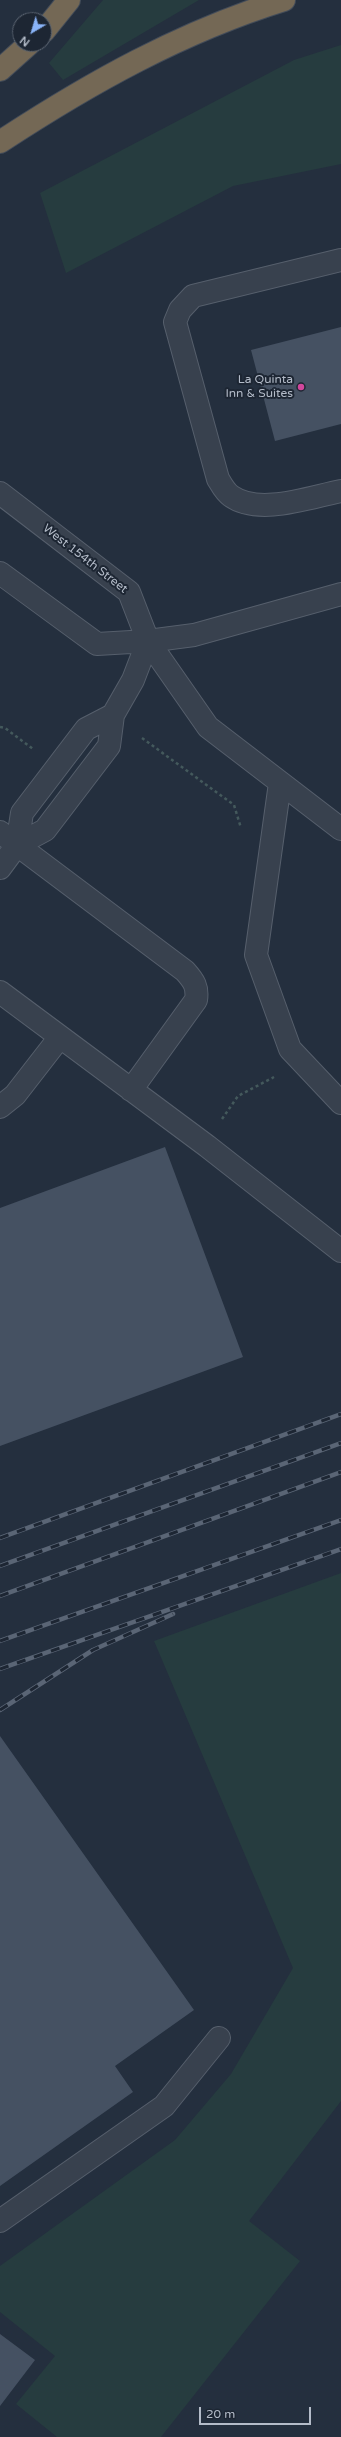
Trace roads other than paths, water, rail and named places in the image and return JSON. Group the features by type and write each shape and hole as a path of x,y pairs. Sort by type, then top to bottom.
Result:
{"highway":[{"path":"52,21 69,0"},
{"path":"0,142 67,98 164,46 235,16 284,0"},
{"path":"0,70 20,52"}],"street":[{"path":"341,260 193,296 180,310 176,322 218,479 230,496 250,505 266,506 341,491"},
{"name":"West 154th Street","path":"0,492 129,592 148,642 208,727 341,829"},
{"path":"0,573 96,644 148,642 194,635 341,594"},
{"path":"8,838 45,830 109,746 113,715 133,680 148,642"},
{"path":"0,868 8,838 22,813 86,729 113,715"},
{"path":"280,783 256,955 290,1049 341,1103"},
{"path":"8,838 185,971 194,980 198,991 196,1000 131,1090"},
{"path":"0,992 341,1251"},
{"path":"0,1107 15,1094 60,1037"},
{"path":"0,2221 164,2106 219,2038"}],"railway":[{"path":"0,1538 341,1414"},
{"path":"0,1566 341,1443"},
{"path":"0,1596 341,1472"},
{"path":"0,1641 341,1520"},
{"path":"0,1669 341,1549"},
{"path":"0,1710 93,1650 173,1614"}],"place":[{"name":"La Quinta Inn & Suites","path":"301,387"}]}
